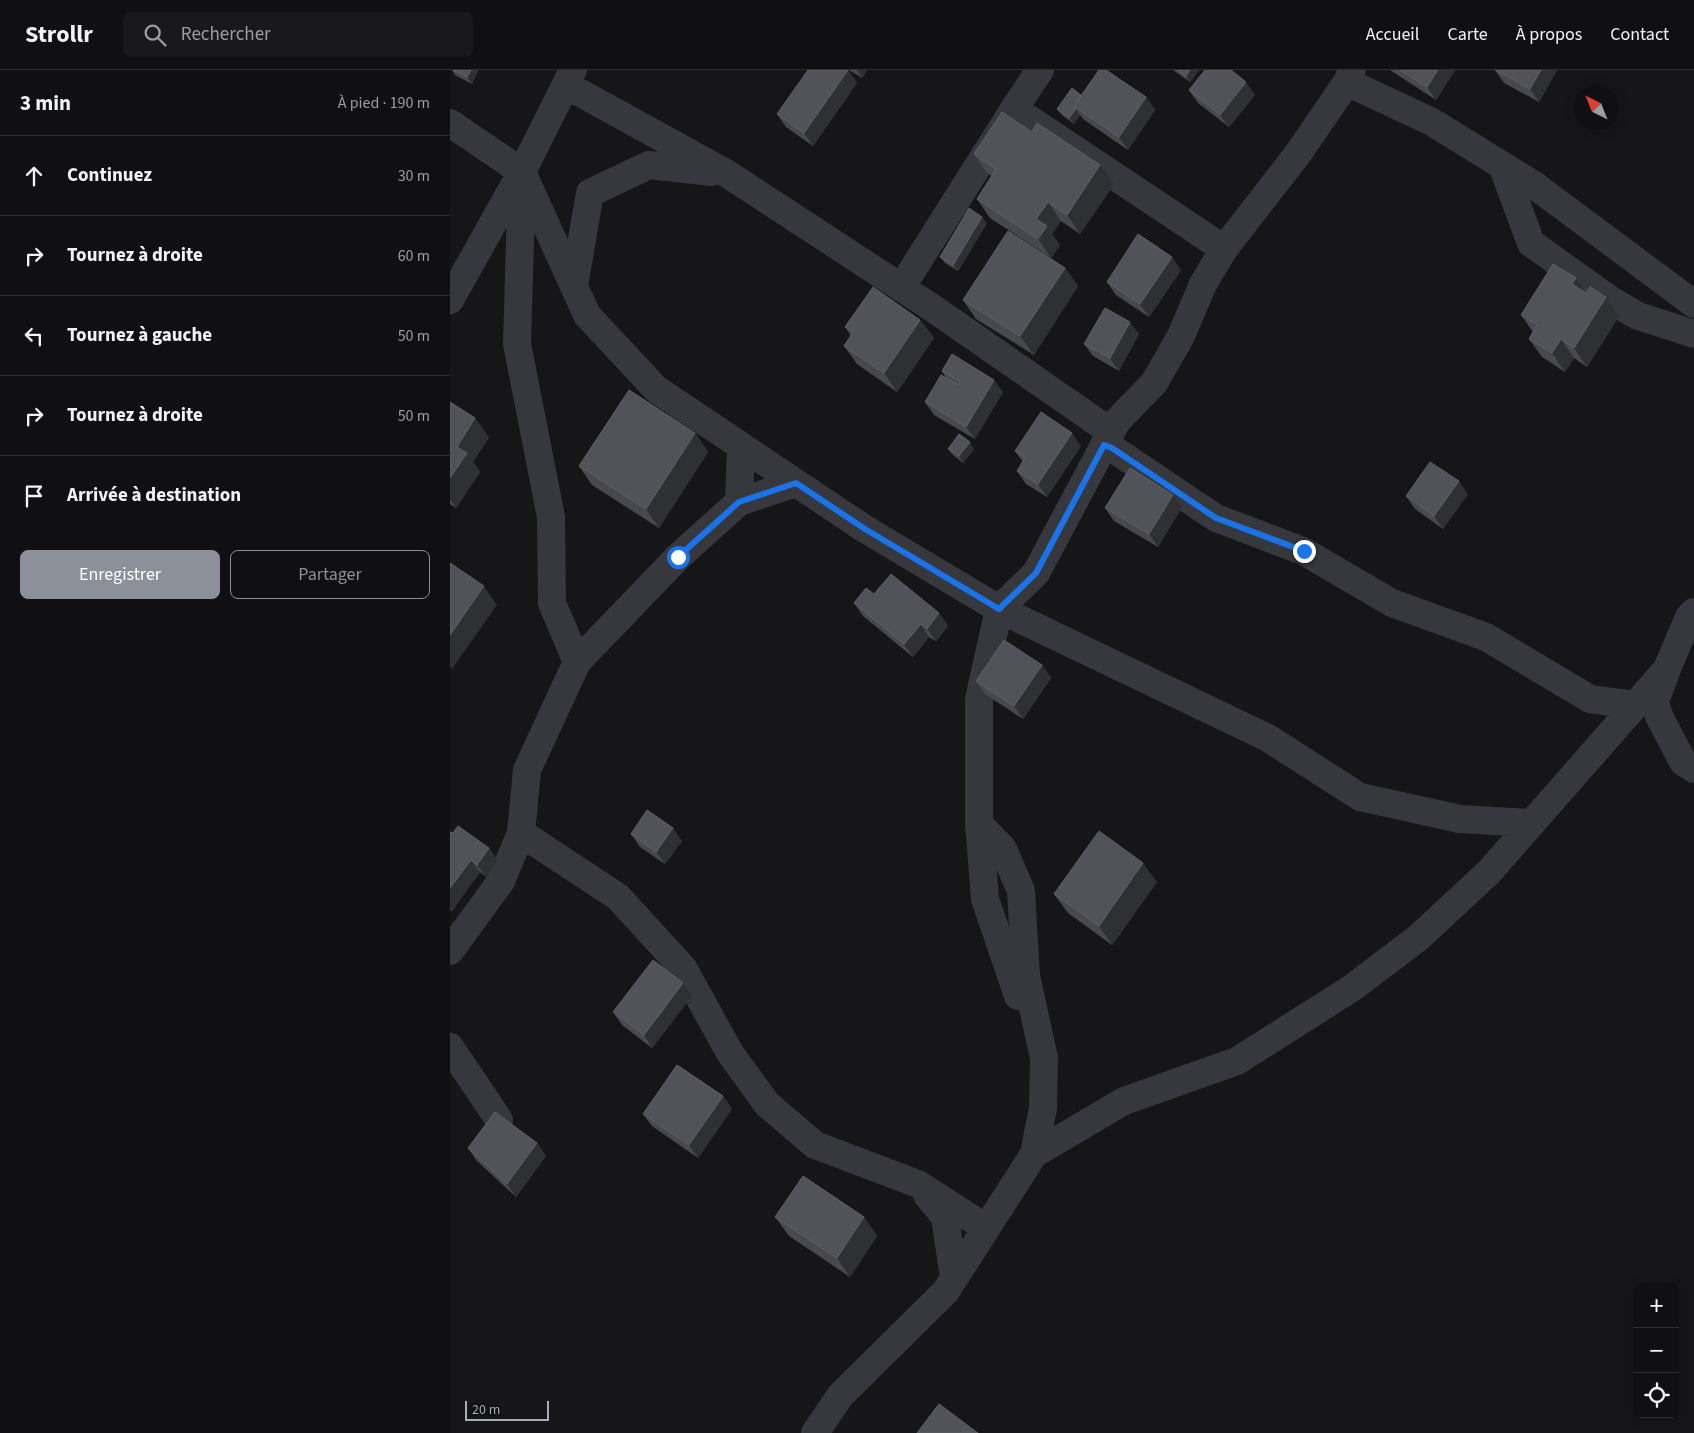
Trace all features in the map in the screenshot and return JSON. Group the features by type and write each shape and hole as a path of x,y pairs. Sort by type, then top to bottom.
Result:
{"street":[{"path":"901,288 1040,70"},
{"path":"1034,1154 1034,1105 1019,1000 985,898 979,824 979,699 999,609 1036,573 1116,421 1154,384 1181,336 1203,284 1224,249 1297,155 1349,76 1432,122 1534,185 1694,304"},
{"path":"450,300 522,172 570,78 726,173 901,288 1107,438 1112,448 1216,518 1304,551 1392,603 1486,637 1590,699 1635,705"},
{"path":"1014,109 1224,249"},
{"path":"450,123 522,172 587,315 656,389 865,529 999,609 1268,738 1360,797 1460,819 1532,823"},
{"path":"574,286 590,193 649,165 726,173"},
{"path":"1502,165 1531,243 1612,301 1638,316 1694,334"},
{"path":"522,172 517,344 551,517 552,603 577,662"},
{"path":"739,502 741,446"},
{"path":"450,951 500,881 521,833 527,770 577,662 678,557 739,502 796,483"},
{"path":"1694,612 1689,617 1655,701 1659,716 1683,762 1694,769"},
{"path":"1034,1154 1124,1101 1236,1061 1352,988 1418,938 1489,872 1667,668"},
{"path":"815,1433 840,1396 946,1291 1034,1154 1043,1108 1044,1058 1026,976 1021,891 1003,849 979,824"},
{"path":"521,833 618,897 683,968 730,1053 767,1104 815,1145 918,1184 986,1228"},
{"path":"450,1047 499,1120"},
{"path":"918,1184 945,1217 954,1278"}],"building":[{"path":"453,70 471,70 467,77"},
{"path":"808,70 848,70 804,133 777,114"},
{"path":"1099,70 1106,70 1146,97 1119,137 1074,106"},
{"path":"1177,70 1190,70 1186,76"},
{"path":"1205,70 1231,70 1246,82 1220,115 1189,90"},
{"path":"1400,70 1438,70 1427,87"},
{"path":"1495,70 1541,70 1530,89"},
{"path":"1072,88 1082,96 1074,106 1076,109 1069,118 1057,109"},
{"path":"1002,112 1032,132 1037,123 1100,165 1067,215 1048,202 1036,219 1047,226 1038,239 977,199 996,169 974,154"},
{"path":"969,208 982,217 953,265 940,257"},
{"path":"1008,231 1065,268 1020,336 963,300"},
{"path":"1138,234 1172,257 1140,304 1107,282"},
{"path":"1553,264 1576,278 1572,284 1586,293 1590,287 1606,297 1574,348 1561,339 1552,353 1529,339 1537,325 1521,315"},
{"path":"873,287 920,320 884,373 844,346 853,332 845,327"},
{"path":"1105,308 1130,322 1110,358 1084,344"},
{"path":"952,354 994,380 966,427 925,402 941,375 959,385 960,382 942,371"},
{"path":"629,390 695,433 646,509 579,466"},
{"path":"450,402 475,418 457,447 467,453 450,478"},
{"path":"1041,412 1072,433 1038,484 1017,471 1025,458 1015,451"},
{"path":"959,434 970,442 959,456 948,449"},
{"path":"1430,462 1459,481 1434,516 1406,496"},
{"path":"1130,468 1173,495 1149,534 1105,508"},
{"path":"450,563 484,586 450,635"},
{"path":"891,574 939,613 927,629 921,624 904,644 854,603 866,588 874,594"},
{"path":"1004,640 1042,665 1014,706 976,681"},
{"path":"647,810 673,828 656,852 631,834"},
{"path":"458,826 489,848 477,865 471,860 450,888 450,832 453,833"},
{"path":"1099,831 1143,863 1099,926 1054,894"},
{"path":"653,960 683,983 644,1035 613,1012"},
{"path":"677,1065 723,1096 689,1145 643,1114"},
{"path":"495,1112 537,1143 507,1184 468,1148"},
{"path":"803,1176 864,1217 837,1258 775,1217"},
{"path":"939,1404 978,1433 917,1433"}],"route":[{"path":"678,557 739,502 796,483 865,529 999,609 1036,573 1104,445 1112,448 1216,518 1304,551"}]}
